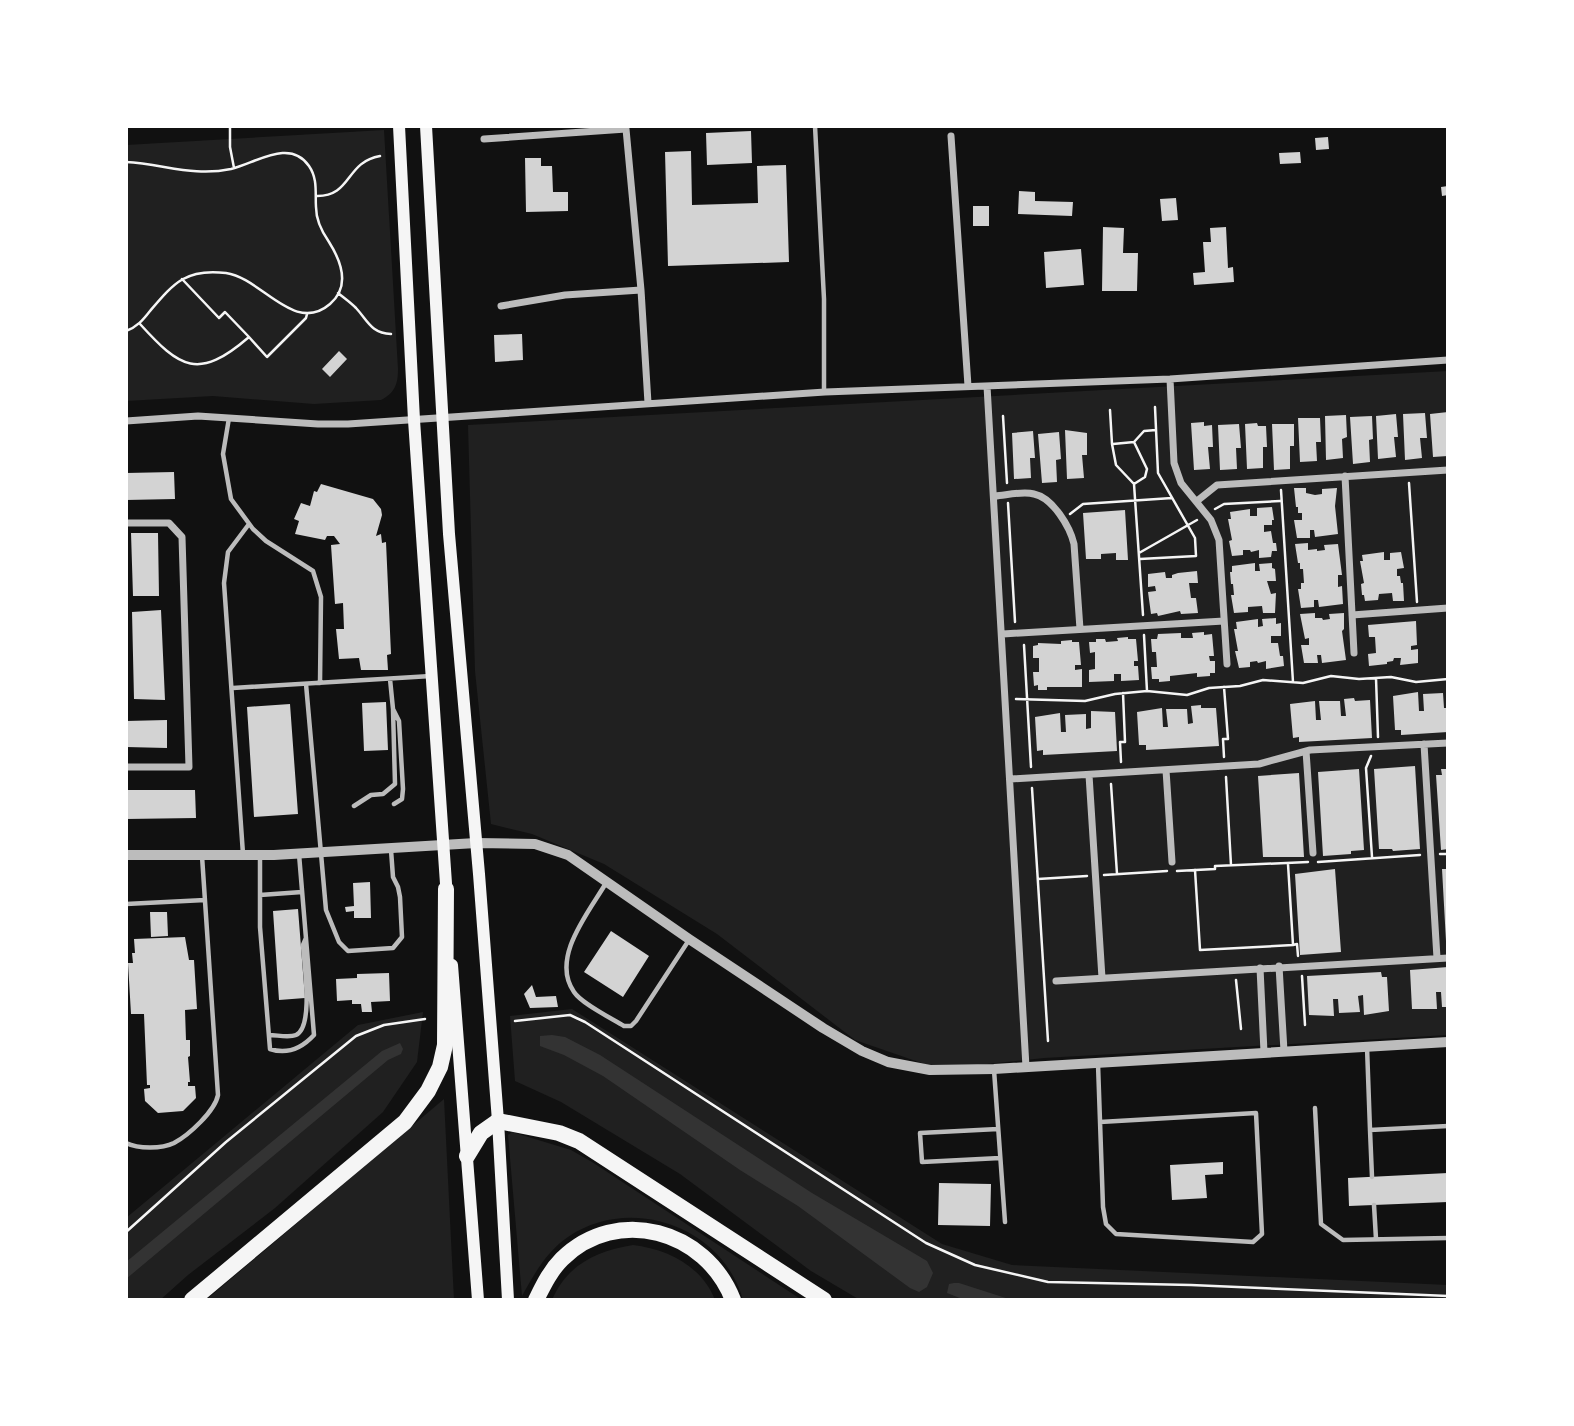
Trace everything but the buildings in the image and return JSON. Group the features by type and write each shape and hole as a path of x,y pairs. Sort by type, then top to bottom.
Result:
{"highway":[{"path":"192,1300 388,1137 405,1122 424,1098 440,1067 445,1045 446,889"},
{"path":"467,1156 481,1133 498,1121 559,1133 579,1141 824,1300"},
{"path":"536,1300 551,1272 572,1251 585,1241 626,1229 660,1232 696,1251 720,1275 733,1300"}],"main road":[{"path":"399,126 414,420 446,889 478,1300"},
{"path":"426,126 449,534 498,1121 508,1300"}],"street":[{"path":"484,139 626,129 648,403"},
{"path":"951,136 968,386"},
{"path":"501,306 565,295 641,290"},
{"path":"126,421 198,416 318,424 442,419 648,403 968,386 1170,379 1448,360"},
{"path":"1170,379 1174,463 1181,483 1212,520 1219,540 1227,664"},
{"path":"987,386 1026,1067"},
{"path":"1197,501 1217,485 1448,470"},
{"path":"1345,476 1354,653"},
{"path":"995,496 1034,494 1047,500 1071,532 1080,629"},
{"path":"126,523 169,523 181,537 189,767 126,766"},
{"path":"1352,615 1448,608"},
{"path":"1003,634 1224,621"},
{"path":"1011,779 1259,764 1306,751 1448,743"},
{"path":"1424,744 1437,958"},
{"path":"1306,751 1313,853"},
{"path":"1166,770 1172,862"},
{"path":"1089,775 1102,978"},
{"path":"126,855 299,854 476,843 535,844 568,855 689,939 862,1051 888,1062 930,1070 994,1069 1448,1042"},
{"path":"1056,981 1448,958"},
{"path":"1279,966 1284,1051"},
{"path":"1260,968 1264,1052"}],"lane":[{"path":"815,126 824,299 822,340 825,393"},
{"path":"229,417 223,454 231,499 249,524 266,541 313,570 321,597 320,683"},
{"path":"243,855 224,583 228,552 249,524"},
{"path":"233,688 432,676"},
{"path":"355,806 371,795 383,794 395,784 390,679"},
{"path":"306,684 326,910 339,942 348,951 393,948 402,937 400,897 393,877 391,849"},
{"path":"393,709 399,721 403,789 402,799 394,804"},
{"path":"260,855 260,927 270,1049 280,1052 294,1050 306,1044 314,1035 299,854"},
{"path":"126,1143 134,1147 176,1142 211,1111 216,1103 218,1094 202,855"},
{"path":"607,882 568,946 568,974 575,995 624,1026 631,1026 689,939"},
{"path":"260,895 302,892"},
{"path":"126,904 205,900"},
{"path":"269,1035 291,1036 304,1029 307,1007 303,945 306,937"},
{"path":"1367,1046 1372,1177"},
{"path":"1098,1062 1100,1122 1103,1207 1106,1224 1116,1234 1253,1242 1262,1234 1255,1113 1100,1122"},
{"path":"994,1069 1005,1222"},
{"path":"1315,1108 1321,1224 1343,1240 1448,1238"},
{"path":"1370,1130 1448,1126"},
{"path":"998,1129 920,1133 922,1162 1000,1158"},
{"path":"1374,1205 1376,1238"}],"path":[{"path":"230,126 234,168"},
{"path":"126,162 198,173 234,168 278,153 297,156 307,163 313,172 316,210 321,230 340,258 342,270 338,293 330,304 307,314 284,307 263,289 239,277 207,272 181,279 139,324 126,331"},
{"path":"316,196 327,197 338,191 363,161 380,156"},
{"path":"181,279 219,318 225,312 267,357 307,314"},
{"path":"338,293 353,304 370,327 382,334 391,334"},
{"path":"139,324 172,357 193,363 206,362 229,354 248,337"},
{"path":"1140,559 1196,556 1195,538 1158,473 1154,407"},
{"path":"1110,410 1116,465 1134,484 1147,691"},
{"path":"1003,416 1015,625 1024,643 1048,1041"},
{"path":"1112,444 1134,442 1144,431 1156,430"},
{"path":"1134,442 1147,469 1145,477 1134,484"},
{"path":"1409,472 1417,610"},
{"path":"1281,480 1293,682"},
{"path":"1062,520 1083,504 1172,498"},
{"path":"1006,700 1085,701 1115,694 1147,691 1187,695 1209,688 1240,686 1263,680 1303,683 1331,676 1391,677 1416,682 1448,679"},
{"path":"1372,857 1366,768 1378,737 1376,678"},
{"path":"1038,879 1215,869 1215,866 1271,862 1271,865 1448,854"},
{"path":"1288,864 1293,945"},
{"path":"1195,870 1200,950 1297,944 1305,1026"},
{"path":"1234,948 1241,1029"},
{"path":"514,1021 570,1015 585,1022 926,1243 975,1265 1048,1282 1448,1296"},
{"path":"126,1232 226,1142 356,1036 384,1025 425,1019"}],"shaded area":[{"path":"384,130 398,369 393,391 381,400 314,404 213,396 126,401 126,145"},
{"path":"1448,371 1448,1035 1044,1058 939,1069 855,1040 717,934 604,864 532,834 491,824 475,671 468,425"},
{"path":"572,1009 942,1244 1012,1265 1448,1285 1448,1300 860,1300 811,1271 680,1174 561,1102 515,1081 510,1016"},
{"path":"423,1012 417,1062 383,1112 275,1208 160,1300 126,1300 126,1218 358,1025"},
{"path":"540,1036 565,1037 600,1055 812,1193 927,1261 933,1273 927,1287 919,1292 910,1288 798,1206 740,1170 603,1076 564,1055 540,1046"},
{"path":"400,1043 403,1049 401,1054 388,1060 126,1279 126,1262 382,1051"},
{"path":"444,1099 454,1300 206,1300"},
{"path":"512,1132 571,1150 592,1162 802,1300 743,1300 732,1275 716,1253 695,1237 672,1225 646,1219 619,1218 593,1224 560,1243 536,1271 522,1296 508,1135"},
{"path":"633,1245 646,1247 682,1261 701,1278 715,1300 552,1300 566,1277 584,1262 607,1251"},
{"path":"959,1283 1012,1300 965,1300 947,1293 949,1284"}]}
